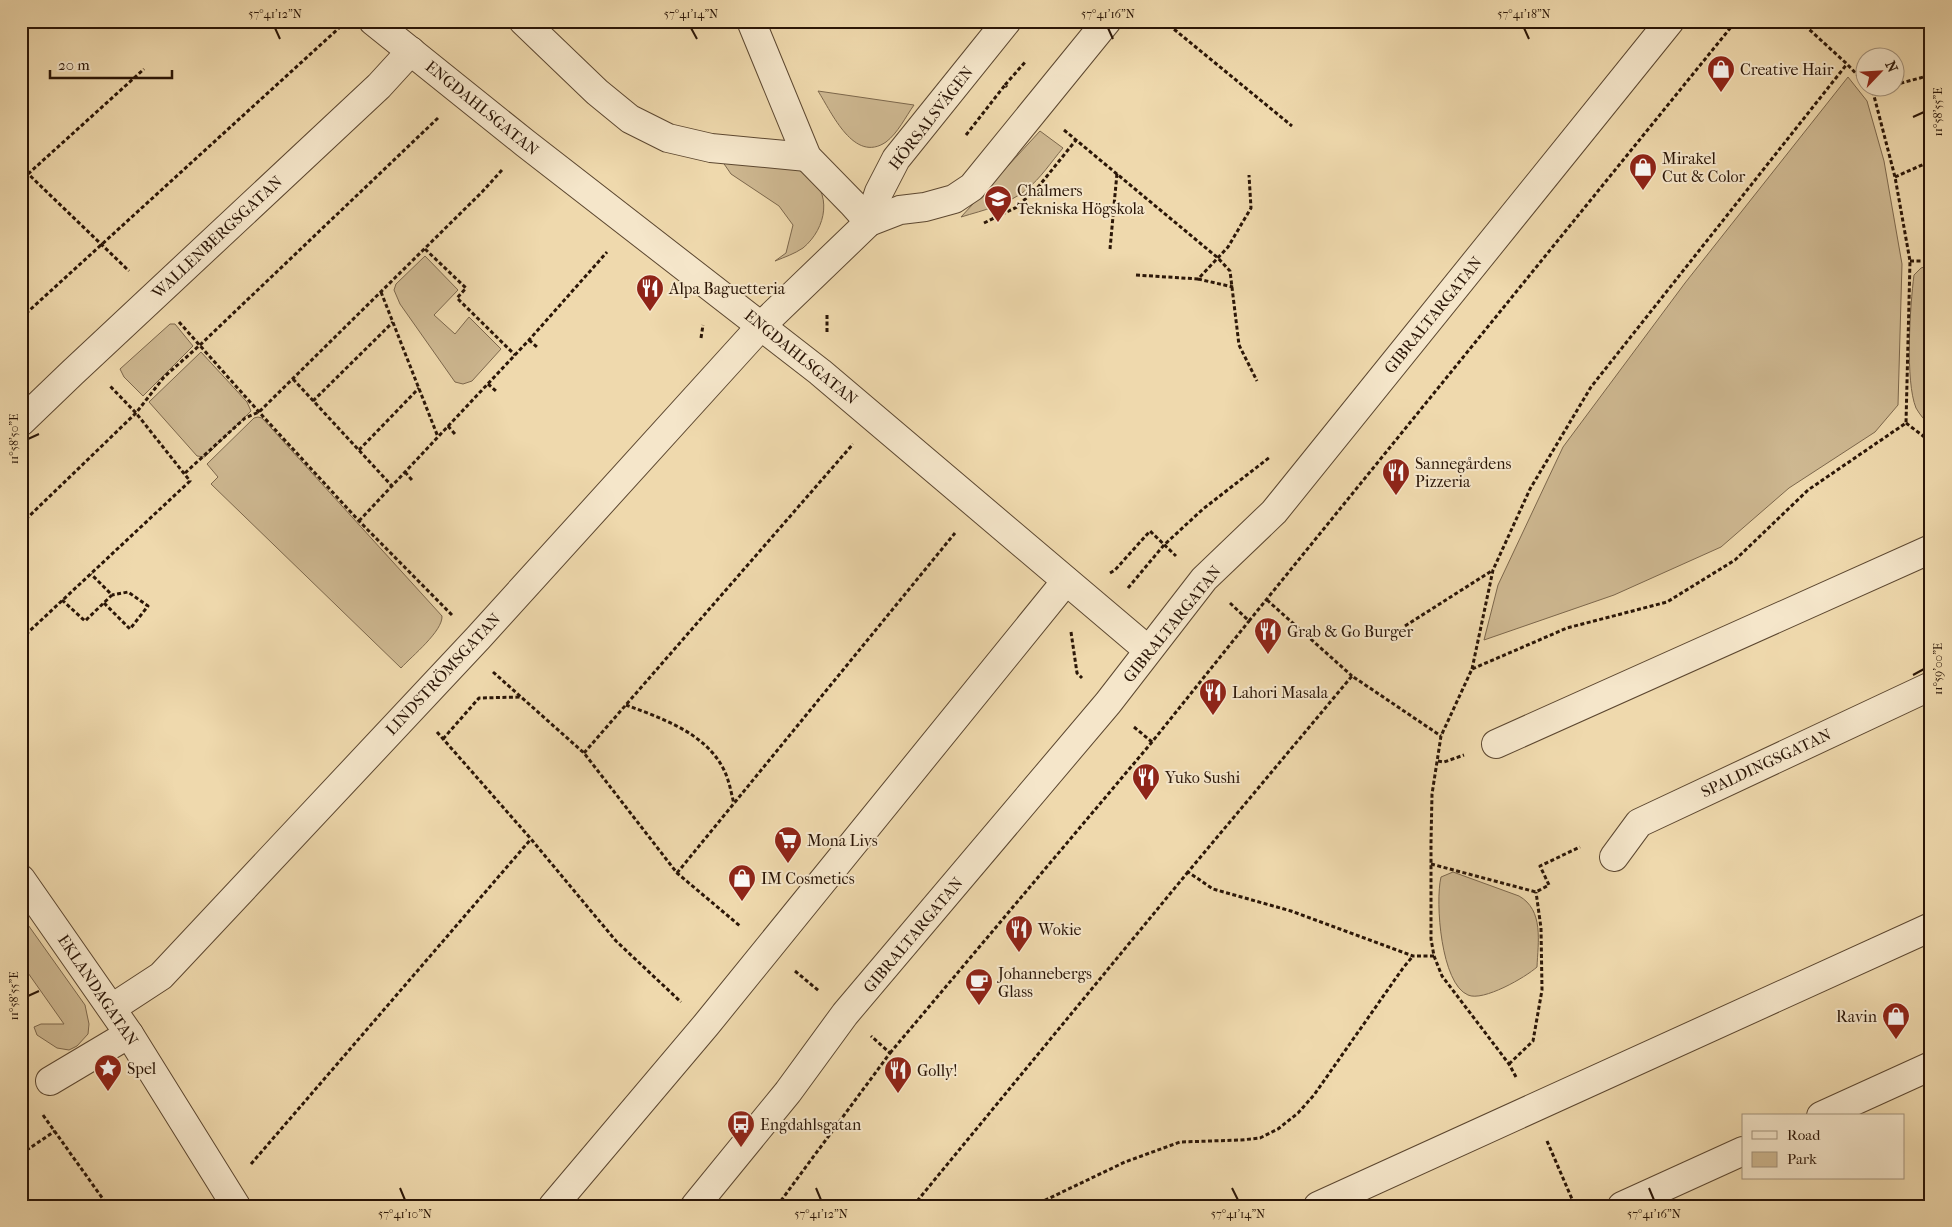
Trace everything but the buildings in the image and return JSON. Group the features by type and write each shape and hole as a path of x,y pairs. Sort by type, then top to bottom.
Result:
{"street":[{"name":"ENGDAHLSGATAN","path":"373,21 533,149 762,325 820,372 1148,650"},
{"path":"523,21 597,92 630,119 668,138 711,148 807,158"},
{"path":"751,21 807,158 853,204 868,222 900,210 924,207 954,199 972,187 1107,21"},
{"name":"HÖRSALSVÄGEN","path":"868,222 878,192 896,159 1007,21"},
{"name":"GIBRALTARGATAN","path":"695,1206 788,1092 845,1014 1108,703 1204,579 1274,512 1670,21"},
{"name":"WALLENBERGSGATAN","path":"21,422 86,359 373,92 411,51"},
{"name":"LINDSTRÖMSGATAN","path":"112,1008 161,976 478,638 762,325 868,222"},
{"path":"1496,744 1931,549"},
{"path":"553,1206 706,1025 1066,581"},
{"name":"SPALDINGSGATAN","path":"1614,857 1639,822 1931,686"},
{"name":"EKLANDAGATAN","path":"21,878 112,1008 236,1206"},
{"path":"1318,1206 1931,927"},
{"path":"50,1081 129,1034"},
{"path":"1825,1114 1931,1066"},
{"path":"1622,1206 1742,1151"}],"path":[{"path":"1164,21 1292,126"},
{"path":"776,1206 890,1053 1152,742 1736,21"},
{"path":"1800,21 1854,71"},
{"path":"21,318 341,26"},
{"path":"1472,669 1494,570 1530,489 1591,387 1848,64"},
{"path":"28,174 144,69"},
{"path":"1904,82 1931,75"},
{"path":"21,524 136,413 164,376 200,345 441,115"},
{"path":"978,224 988,223 1018,207 1040,186 1076,140"},
{"path":"1895,177 1931,161"},
{"path":"185,473 245,418 259,412 425,249 506,166"},
{"path":"21,167 155,295 359,521 452,615 446,622"},
{"path":"1110,249 1117,172"},
{"path":"1198,279 1228,247 1251,208 1249,175"},
{"path":"359,521 515,356 611,248"},
{"path":"425,249 466,288 457,298 515,356"},
{"path":"1910,261 1931,261"},
{"path":"1136,275 1198,279 1233,287"},
{"path":"381,292 438,437"},
{"path":"820,372 833,356 826,326 828,310"},
{"path":"701,339 703,320"},
{"path":"313,400 393,322"},
{"path":"529,340 537,347"},
{"path":"21,639 190,481 136,413 86,359"},
{"path":"293,379 392,486"},
{"path":"488,384 496,391"},
{"path":"359,450 419,388"},
{"path":"1906,423 1931,442"},
{"path":"448,426 455,434"},
{"path":"584,753 857,440"},
{"path":"1138,577 1164,545 1203,509 1270,458 1276,450"},
{"path":"405,472 412,480"},
{"path":"677,873 960,527"},
{"path":"1150,531 1249,621"},
{"path":"1405,626 1494,570"},
{"path":"91,574 112,595"},
{"path":"62,600 85,621 104,602 112,595 128,592 148,606 130,629 104,602"},
{"path":"1267,600 1352,676 1441,736"},
{"path":"488,667 584,753 677,873 890,1053"},
{"path":"912,1206 1352,676"},
{"path":"443,739 479,698 521,697"},
{"path":"626,705 686,731 712,752 724,769 734,804"},
{"path":"432,727 531,838 616,941 686,1007"},
{"path":"246,1169 531,838"},
{"path":"1431,864 1536,892 1541,928 1542,990 1532,1041 1509,1064"},
{"path":"1188,872 1213,889 1291,910 1413,956 1434,956"},
{"path":"1034,1206 1125,1162 1180,1142 1260,1138 1278,1129 1298,1113 1314,1095 1413,956"},
{"path":"38,1108 108,1206"},
{"path":"21,1154 54,1131"}],"green space":[{"path":"1848,77 1854,85 1854,98 1865,98 1867,101 1884,161 1902,264 1898,405 1875,432 1789,488 1721,547 1614,595 1484,640 1498,585 1563,447 1685,283"},
{"path":"818,91 914,105 898,129 886,142 874,147 864,146 854,141 845,133"},
{"path":"1040,131 1063,148 1046,170 1026,190 1011,200 961,217"},
{"path":"720,158 787,165 806,173 815,181 820,190 824,210 822,220 811,240 800,250 775,261 786,253 793,225 779,206 731,174"},
{"path":"425,256 458,290 434,315 455,334 469,317 501,349 472,381 463,384 455,382 400,304 394,290 396,284"},
{"path":"1931,265 1931,426 1916,408 1910,380 1909,343 1914,275 1921,268"},
{"path":"170,324 175,324 193,346 143,396 124,377 120,369"},
{"path":"201,352 247,402 251,411 205,457 197,456 149,402"},
{"path":"254,418 262,418 442,616 438,629 401,668 211,484 218,477 207,464"},
{"path":"1453,872 1519,896 1533,909 1536,918 1538,927 1537,967 1524,977 1484,995 1468,995 1459,988 1446,959 1440,922 1439,889 1441,877"},
{"path":"21,915 85,1005 89,1024 88,1034 77,1046 69,1050 57,1048 37,1035 34,1027 41,1024 64,1024 21,963"}],"place":[{"name":"Creative Hair","path":"1721,93"},
{"name":"Mirakel Cut & Color","path":"1643,191"},
{"name":"Chalmers Tekniska Högskola","path":"998,223"},
{"name":"Alpa Baguetteria","path":"650,312"},
{"name":"Sannegårdens Pizzeria","path":"1396,496"},
{"name":"Grab & Go Burger","path":"1268,655"},
{"name":"Lahori Masala","path":"1213,716"},
{"name":"Yuko Sushi","path":"1146,801"},
{"name":"Mona Livs","path":"788,864"},
{"name":"IM Cosmetics","path":"742,902"},
{"name":"Wokie","path":"1019,953"},
{"name":"Johannebergs Glass","path":"979,1006"},
{"name":"Ravin","path":"1896,1040"},
{"name":"Spel","path":"108,1092"},
{"name":"Golly!","path":"898,1094"},
{"name":"Engdahlsgatan","path":"741,1148"}]}
